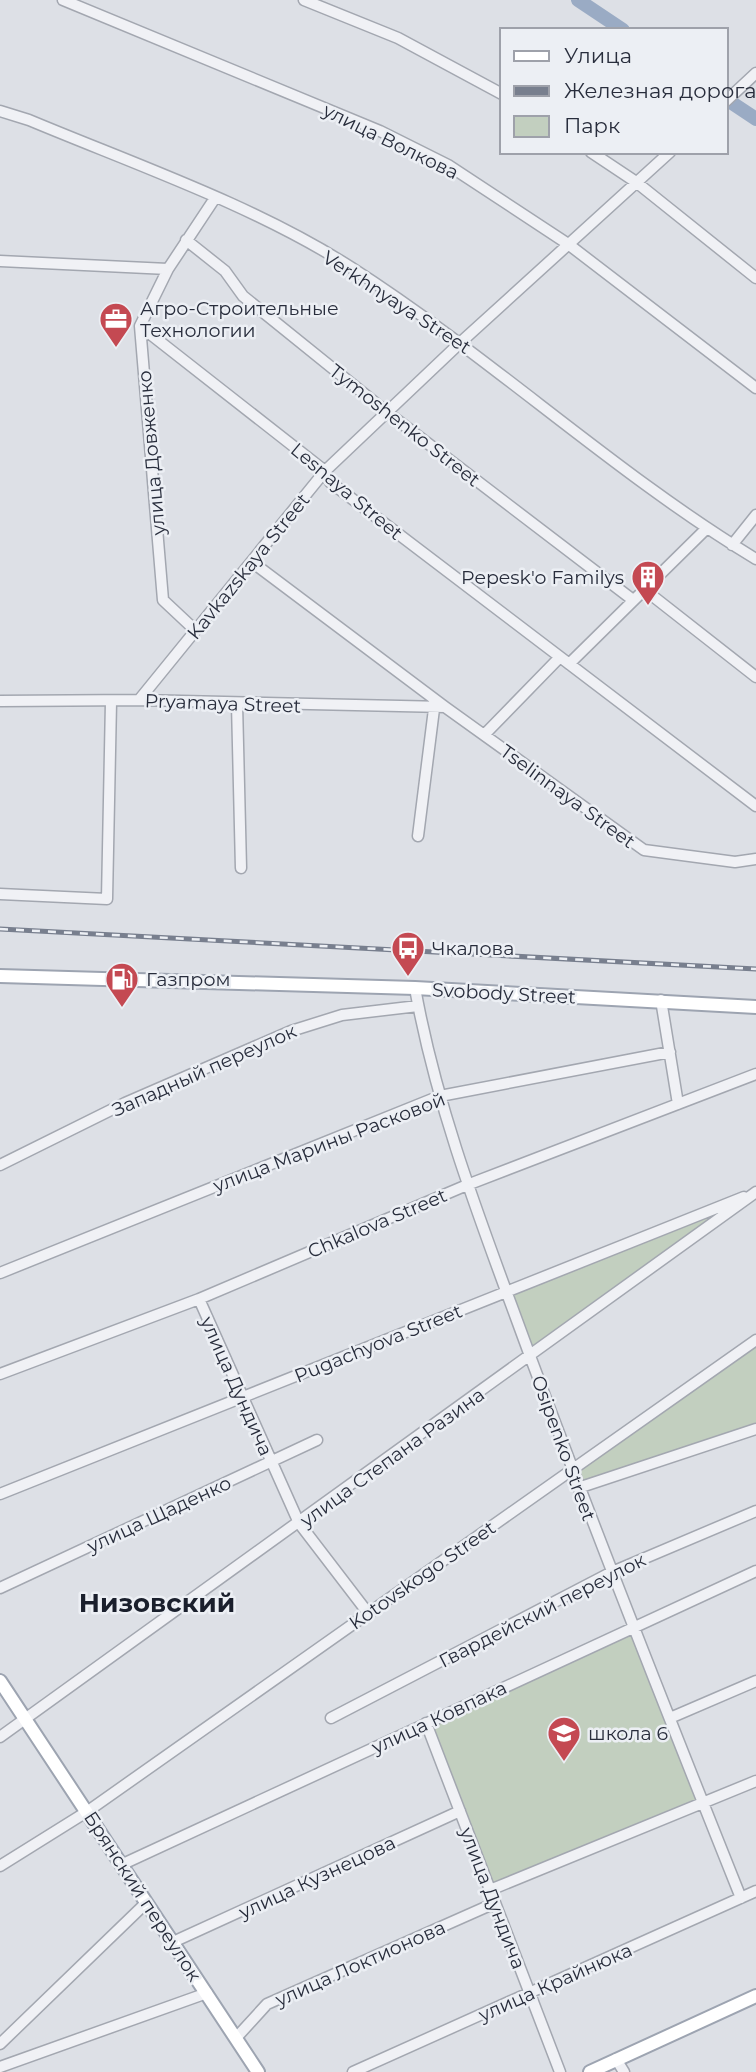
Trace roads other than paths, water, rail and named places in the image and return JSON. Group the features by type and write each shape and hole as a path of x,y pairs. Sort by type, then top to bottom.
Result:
{"main road":[{"name":"Svobody Street","path":"0,976 415,988 756,1007"},
{"name":"Брянский переулок","path":"0,1681 123,1864 256,2071"},
{"path":"590,2072 756,1996"}],"street":[{"name":"улица Волкова","path":"63,0 380,131 447,165 568,244 756,388"},
{"path":"304,0 398,38 500,93"},
{"path":"728,99 756,73"},
{"name":"Verkhnyaya Street","path":"0,111 29,120 215,198 349,266 461,342 706,529 756,559"},
{"path":"594,154 636,182 756,278"},
{"name":"Kavkazskaya Street","path":"139,700 325,471 461,342 668,154"},
{"path":"140,326 168,269 215,198"},
{"name":"Tymoshenko Street","path":"186,240 225,271 243,296 388,413 633,600"},
{"path":"0,261 168,269"},
{"name":"Lesnaya Street","path":"140,326 325,471 330,482 756,806"},
{"name":"улица Довженко","path":"140,326 163,600 195,630"},
{"path":"732,545 756,515"},
{"path":"484,735 645,590 706,529"},
{"name":"Tselinnaya Street","path":"252,562 438,705 644,850 735,862 756,859"},
{"path":"645,590 756,677"},
{"name":"Pryamaya Street","path":"0,701 139,700 237,704 438,705"},
{"path":"0,894 107,899 111,702"},
{"path":"237,704 241,868"},
{"path":"418,836 438,705"},
{"name":"Osipenko Street","path":"415,988 440,1096 467,1185 578,1488 703,1802 756,1905"},
{"path":"662,1000 678,1104"},
{"name":"Западный переулок","path":"0,1165 125,1104 291,1031 342,1015 418,1006"},
{"name":"улица Марины Расковой","path":"0,1273 440,1096 670,1052"},
{"name":"Chkalova Street","path":"0,1374 199,1299 467,1185 756,1074"},
{"name":"Pugachyova Street","path":"0,1494 756,1192"},
{"name":"улица Степана Разина","path":"0,1737 531,1357 756,1192"},
{"name":"улица Дундича","path":"199,1299 299,1523 368,1614"},
{"name":"Kotovskogo Street","path":"0,1866 88,1811 756,1340"},
{"path":"578,1488 756,1429"},
{"name":"улица Щаденко","path":"0,1588 317,1440"},
{"name":"Гвардейский переулок","path":"331,1718 612,1572 756,1511"},
{"name":"улица Ковпака","path":"123,1864 756,1571"},
{"path":"670,1718 756,1681"},
{"name":"улица Дундича","path":"426,1724 560,2072"},
{"path":"490,1890 756,1781"},
{"name":"улица Кузнецова","path":"173,1942 460,1811"},
{"name":"улица Крайнюка","path":"353,2072 749,1894"},
{"path":"0,2044 147,1902"},
{"name":"улица Локтионова","path":"236,2038 267,2004 495,1903"},
{"path":"0,2067 206,1993"},
{"path":"616,2059 624,2072"}],"waterway":[{"path":"578,0 620,28"},
{"path":"728,100 756,119"}],"railway":[{"path":"0,929 756,969"}],"place":[{"name":"Агро-Строительные Технологии","path":"116,349"},
{"name":"Pepesk'o Familys","path":"648,607"},
{"name":"Чкалова","path":"408,978"},
{"name":"Газпром","path":"122,1009"},
{"name":"школа 6","path":"564,1763"}],"district":[{"name":"Низовский","path":"157,1603"}]}
